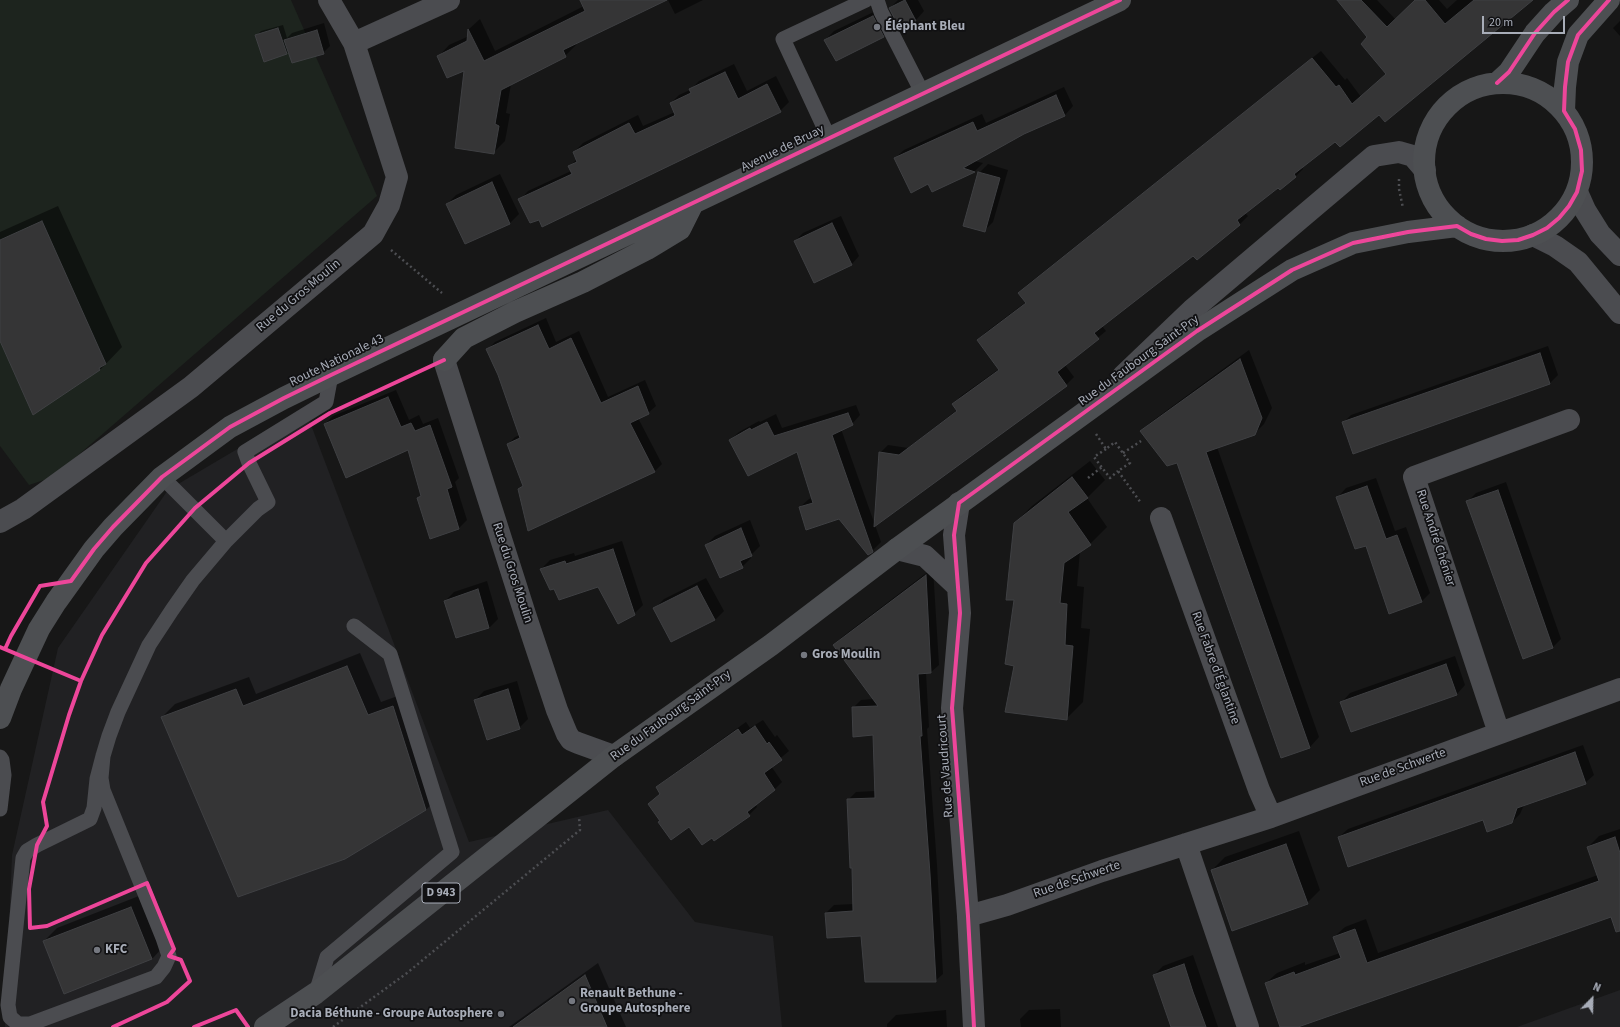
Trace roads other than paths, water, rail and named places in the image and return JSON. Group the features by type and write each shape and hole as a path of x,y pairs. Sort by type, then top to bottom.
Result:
{"main road":[{"name":"Avenue de Bruay","path":"454,316 1120,0"},
{"path":"1497,84 1509,72 1535,33 1554,12 1568,0"},
{"path":"1564,111 1564,87 1568,62 1578,35 1609,0"},
{"path":"1497,84 1516,84 1534,89 1550,98 1564,111 1575,129 1581,150 1582,171 1577,192 1569,206 1559,218 1547,228 1533,235 1518,240 1502,241 1486,239 1471,234 1457,226 1445,215 1435,202 1428,186 1425,170 1425,152 1429,135 1437,119 1449,105 1463,94 1479,87 1497,84"},
{"path":"444,360 464,338 515,312 583,282 647,249 680,229 693,203"},
{"name":"Rue du Faubourg Saint-Pry","path":"265,1027 316,992 614,756 771,645 897,549 1197,331 1292,270 1353,243 1408,232 1457,226"},
{"name":"Route Nationale 43","path":"0,718 6,691 39,629 56,602 94,549 113,527 162,477 230,427 284,398 454,316"}],"street":[{"name":"Rue du Gros Moulin","path":"0,522 23,509 191,387 373,234 389,205 397,177 354,42 329,0"},
{"path":"354,42 449,0"},
{"name":"Rue du Faubourg Saint-Pry","path":"1083,414 1192,310 1374,156 1399,152 1413,156 1425,170"},
{"path":"1577,192 1585,210 1600,234 1620,255"},
{"path":"1533,235 1554,246 1578,262 1620,313"},
{"name":"Rue du Gros Moulin","path":"444,360 525,614 566,734 571,740 578,744 614,756"},
{"name":"Rue André Chénier","path":"1499,733 1414,477 1569,420"},
{"name":"Rue de Vaudricourt","path":"959,504 954,535 960,613 952,708 968,916 974,1027"},
{"name":"Rue Fabre d'Églantine","path":"1160,518 1259,790 1271,817"},
{"path":"897,549 925,556 957,586"},
{"name":"Rue de Schwerte","path":"968,916 1006,905 1271,817 1620,688"},
{"path":"1186,844 1248,1027"}],"lane":[{"path":"829,138 783,39 866,0"},
{"path":"877,0 881,12 923,94"},
{"path":"103,756 101,778 103,790 163,938 168,956 164,967 156,977 30,1024 18,1024 10,1017 8,1005 23,866 27,851 90,820 94,808 97,779 103,756 118,712 149,645 193,580 226,541 258,509 268,502 245,452 326,402 331,375"},
{"path":"162,477 226,541"},
{"path":"316,992 327,956 452,852 390,654 354,626"},
{"path":"0,757 2,760 0,809"}],"place":[{"name":"Éléphant Bleu","path":"877,27"},
{"name":"Gros Moulin","path":"804,655"},
{"name":"KFC","path":"97,950"},
{"name":"Renault Bethune - Groupe Autosphere","path":"572,1001"},
{"name":"Dacia Béthune - Groupe Autosphere","path":"501,1014"}]}
